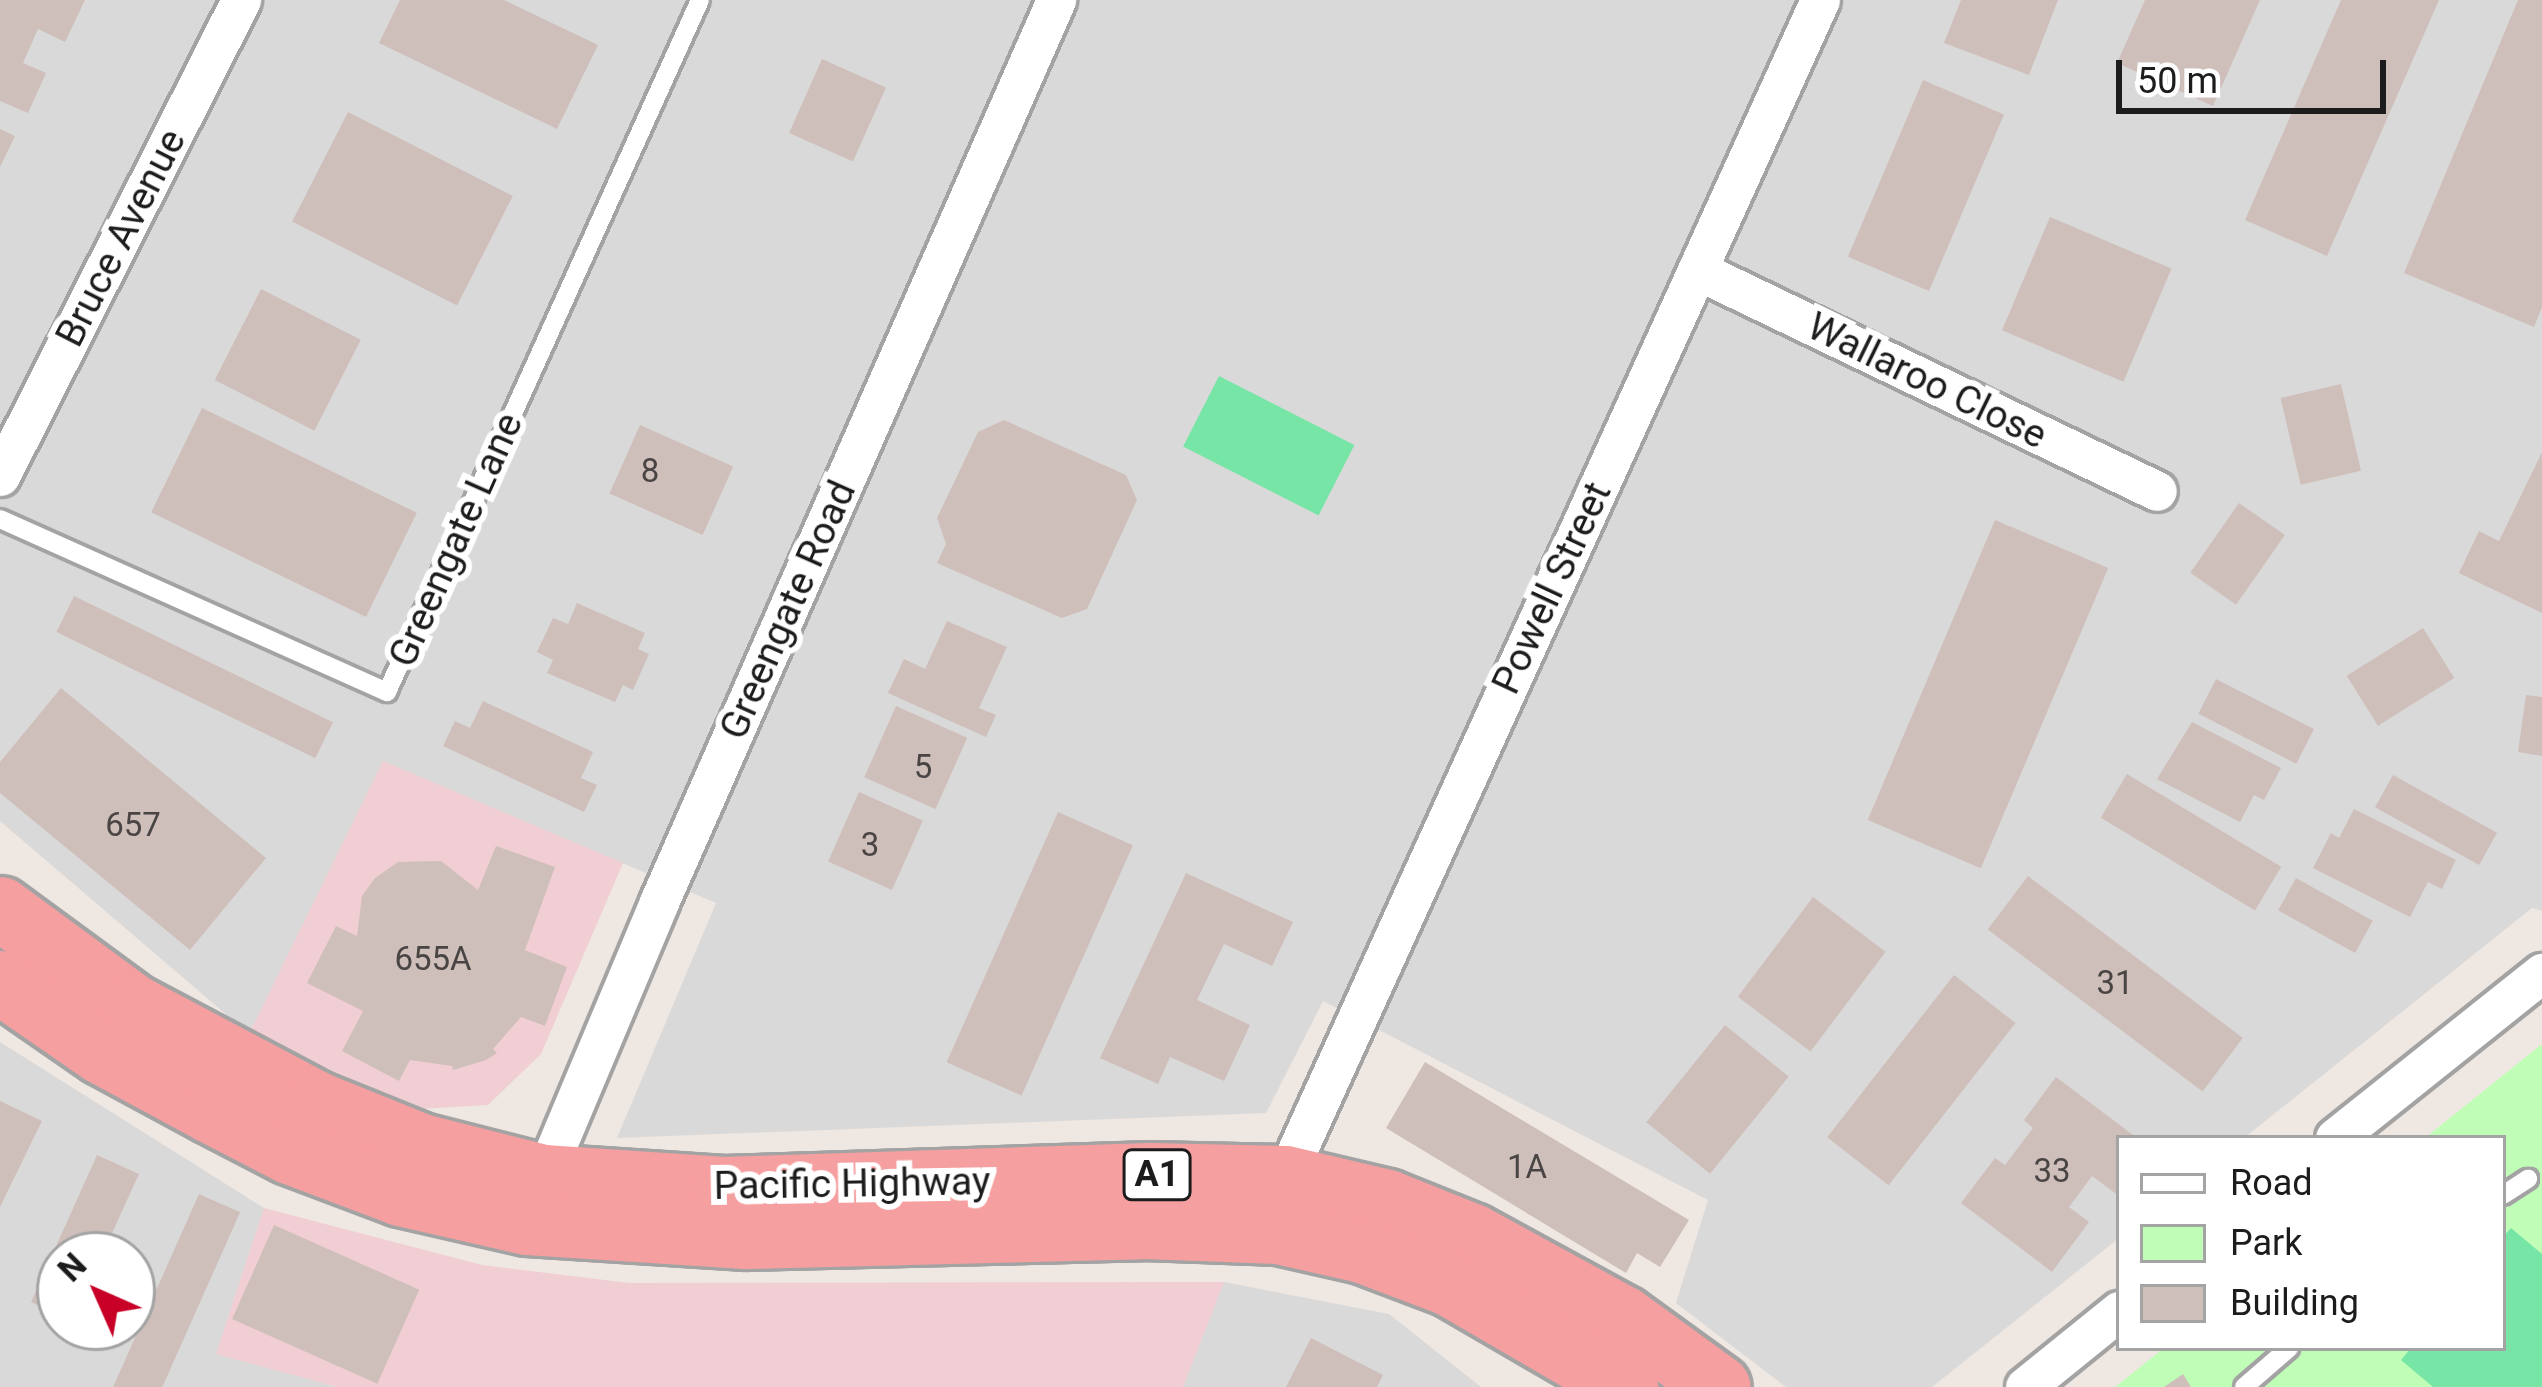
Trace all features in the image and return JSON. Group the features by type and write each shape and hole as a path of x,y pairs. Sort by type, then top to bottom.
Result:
{"highway":[{"name":"Pacific Highway","path":"0,908 132,1005 296,1093 535,1199 746,1237 1143,1227 1278,1232 1362,1251 1449,1284 1626,1387"},
{"name":"Pacific Highway","path":"0,982 101,1052 289,1152 400,1194 535,1199 1150,1174 1285,1177 1387,1202 1472,1235 1624,1318 1719,1387"}],"street":[{"name":"Bruce Avenue","path":"0,476 241,0"},
{"name":"Greengate Road","path":"535,1199 1056,0"},
{"name":"Powell Street","path":"1285,1177 1820,0"},
{"name":"Wallaroo Close","path":"1697,270 2157,491"},
{"path":"2339,1135 2542,974"},
{"path":"2025,1387 2116,1313"}],"lane":[{"name":"Greengate Lane","path":"0,519 387,692 700,0"},
{"path":"2506,1193 2528,1179"},
{"path":"2244,1387 2286,1351"}],"shaded area":[{"path":"0,0 2542,0 2542,911 2532,908 2248,1135 2116,1135 2116,1240 1932,1387 1786,1387 1676,1303 1708,1200 1323,1001 1266,1113 617,1138 716,903 383,761 249,1034 0,821"},
{"path":"383,761 623,863 541,1054 488,1105 419,1109 249,1034"},
{"path":"0,1042 264,1208 216,1354 338,1387 0,1387"},
{"path":"264,1208 482,1265 629,1283 1224,1282 1183,1387 338,1387 216,1354"},
{"path":"1224,1282 1389,1314 1481,1387 1183,1387"}],"green space":[{"path":"1219,376 1354,445 1319,515 1183,446"},
{"path":"2542,1044 2542,1387 2115,1387 2160,1351 2506,1351 2506,1135 2429,1135"},
{"path":"2511,1228 2542,1254 2542,1387 2433,1387 2401,1360 2408,1351 2506,1351 2506,1234"}],"building":[{"path":"0,0 85,0 65,42 38,29 23,63 46,73 28,113 0,101"},
{"path":"400,0 504,0 598,45 557,129 379,43"},
{"path":"1961,0 2058,0 2029,75 1944,43"},
{"path":"2145,0 2260,0 2213,106 2117,63"},
{"path":"2341,0 2439,0 2327,256 2245,220"},
{"path":"2518,0 2542,0 2542,307 2534,327 2404,273"},
{"path":"822,59 886,87 853,161 789,133"},
{"path":"1923,80 2004,114 1929,291 1848,257"},
{"path":"348,112 513,196 457,306 292,222"},
{"path":"0,129 15,136 0,167"},
{"path":"2050,217 2172,269 2123,382 2002,330"},
{"path":"261,289 361,340 314,431 215,380"},
{"path":"2341,384 2361,471 2301,485 2281,398"},
{"path":"202,408 417,513 366,617 151,512"},
{"path":"1004,420 1126,475 1137,500 1087,609 1062,618 937,563 946,544 937,518 978,432"},
{"path":"640,425 733,466 703,535 609,494"},
{"path":"2542,452 2542,613 2459,573 2479,531 2499,541"},
{"path":"2239,503 2285,535 2236,605 2190,573"},
{"path":"1995,520 2108,568 1981,868 1868,820"},
{"path":"74,596 333,722 315,758 56,632"},
{"path":"577,603 645,633 638,649 649,654 633,690 623,685 615,702 547,673 553,660 537,652 553,618 568,624"},
{"path":"947,621 1007,647 979,708 996,715 986,737 888,693 904,659 925,669"},
{"path":"2423,628 2454,678 2378,726 2347,676"},
{"path":"2216,679 2314,729 2296,764 2198,714"},
{"path":"61,688 266,858 190,950 0,793 0,762"},
{"path":"2526,695 2542,697 2542,756 2518,752"},
{"path":"483,701 593,752 581,778 597,785 584,812 443,746 455,721 470,728"},
{"path":"896,706 967,738 936,809 864,777"},
{"path":"2192,722 2281,768 2264,800 2254,795 2240,822 2157,779"},
{"path":"2127,774 2281,867 2255,910 2101,818"},
{"path":"2393,775 2497,833 2479,865 2375,807"},
{"path":"859,792 923,820 892,890 828,861"},
{"path":"2354,809 2456,860 2442,889 2428,882 2410,917 2313,868 2331,833 2339,838"},
{"path":"1058,812 1133,845 1021,1096 947,1062"},
{"path":"496,846 555,867 525,950 567,967 545,1026 521,1017 493,1049 497,1053 486,1060 453,1070 452,1066 410,1060 399,1081 342,1051 363,1011 307,983 336,926 357,936 362,896 375,878 398,862 441,861 478,890"},
{"path":"1186,873 1293,922 1272,966 1224,944 1197,1000 1250,1025 1224,1081 1170,1057 1158,1084 1100,1058"},
{"path":"2028,876 2243,1038 2203,1091 1988,930"},
{"path":"2296,878 2373,921 2355,953 2278,910"},
{"path":"1813,897 1886,952 1810,1052 1738,997"},
{"path":"1954,975 2015,1023 1889,1185 1827,1137"},
{"path":"1725,1025 1789,1077 1710,1174 1646,1122"},
{"path":"1425,1062 1689,1220 1660,1267 1637,1253 1626,1273 1386,1128"},
{"path":"2056,1077 2133,1135 2116,1135 2116,1194 2092,1176 2069,1207 2089,1222 2052,1272 1961,1203 1995,1158 2005,1165 2033,1128 2024,1120"},
{"path":"0,1101 42,1121 0,1207"},
{"path":"97,1155 139,1174 113,1231 63,1231"},
{"path":"199,1194 240,1212 162,1387 114,1387 129,1351 156,1351 156,1291"},
{"path":"274,1225 419,1290 377,1384 232,1319"},
{"path":"1311,1338 1383,1375 1377,1387 1286,1387"},
{"path":"2183,1374 2191,1387 2164,1387"}]}
